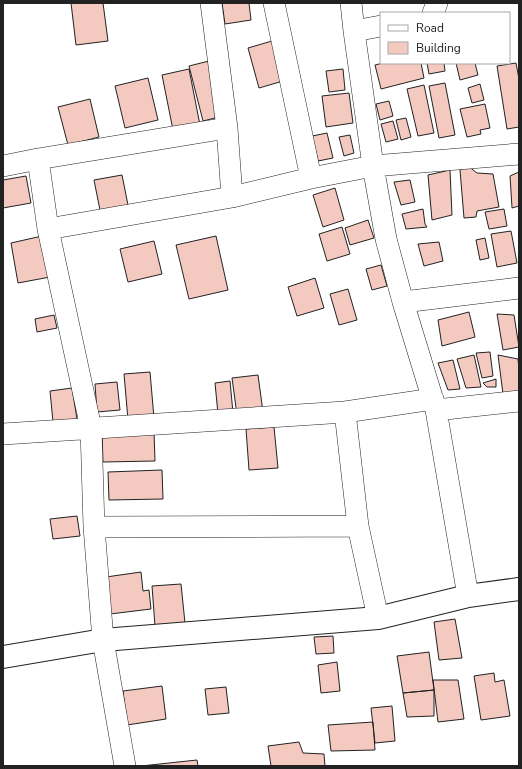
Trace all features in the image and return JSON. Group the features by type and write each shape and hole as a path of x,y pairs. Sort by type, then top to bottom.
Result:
{"main road":[{"path":"3,657 103,640 378,618 468,596 519,589"}],"street":[{"path":"211,3 227,128 232,197"},
{"path":"274,3 311,178"},
{"path":"351,3 373,166 386,239 403,302 435,404 468,596"},
{"path":"354,31 380,26"},
{"path":"3,166 227,128"},
{"path":"48,229 232,197 311,178 373,166 519,154"},
{"path":"38,159 48,229 91,428 94,528 103,640 125,766"},
{"path":"403,302 519,288"},
{"path":"3,434 345,412 435,404 519,401"},
{"path":"345,412 358,526 378,618"},
{"path":"94,528 358,526"}],"building":[{"path":"71,3 103,3 108,41 76,45"},
{"path":"222,3 249,3 251,20 225,24"},
{"path":"272,41 283,81 259,88 248,48"},
{"path":"209,61 223,116 203,121 189,66"},
{"path":"516,63 519,79 519,127 507,129 497,66"},
{"path":"421,64 424,78 381,89 375,65"},
{"path":"427,64 444,64 445,71 429,74"},
{"path":"456,64 475,64 478,75 460,80"},
{"path":"189,69 200,125 173,130 162,75"},
{"path":"343,69 345,90 329,92 326,71"},
{"path":"148,78 158,120 125,128 115,86"},
{"path":"445,83 455,135 439,138 429,86"},
{"path":"480,84 484,100 472,103 468,88"},
{"path":"424,85 434,133 418,136 407,89"},
{"path":"349,93 353,123 326,127 322,96"},
{"path":"90,99 99,137 68,145 58,107"},
{"path":"389,101 393,116 380,120 376,104"},
{"path":"485,104 490,128 480,130 481,134 467,137 460,109"},
{"path":"406,118 411,137 401,140 396,120"},
{"path":"393,121 398,139 386,142 381,124"},
{"path":"327,133 333,158 318,161 312,136"},
{"path":"350,135 354,153 344,156 339,137"},
{"path":"468,166 477,173 493,174 499,207 477,211 476,217 464,218 460,170"},
{"path":"450,170 452,215 432,220 428,175"},
{"path":"519,172 519,206 512,208 510,176"},
{"path":"122,175 129,210 101,215 94,180"},
{"path":"26,176 31,203 3,208 3,180"},
{"path":"410,180 415,202 401,205 394,182"},
{"path":"335,188 344,220 323,227 313,195"},
{"path":"423,209 425,224 427,227 406,229 402,214"},
{"path":"504,209 507,226 489,229 485,212"},
{"path":"368,220 374,238 350,245 345,228"},
{"path":"342,227 350,254 327,261 319,234"},
{"path":"511,231 517,263 497,267 491,234"},
{"path":"42,236 50,277 18,283 11,243"},
{"path":"216,236 228,290 189,299 176,245"},
{"path":"485,238 489,258 480,260 476,240"},
{"path":"154,241 162,274 128,282 120,249"},
{"path":"439,242 443,261 424,266 418,244"},
{"path":"381,265 387,286 372,290 366,269"},
{"path":"315,278 324,308 297,316 288,287"},
{"path":"348,289 357,320 339,325 330,294"},
{"path":"469,312 475,337 442,346 438,320"},
{"path":"497,314 514,315 519,347 503,350"},
{"path":"54,315 57,328 37,332 35,319"},
{"path":"490,352 493,376 482,378 476,353"},
{"path":"474,355 481,387 466,388 457,359"},
{"path":"498,355 518,359 519,393 503,394"},
{"path":"453,360 460,389 448,390 438,363"},
{"path":"150,372 154,418 128,420 124,374"},
{"path":"258,375 263,412 237,415 232,378"},
{"path":"496,379 496,387 487,387 483,383"},
{"path":"230,381 233,413 218,414 215,383"},
{"path":"117,382 120,410 97,412 95,384"},
{"path":"72,388 77,419 53,422 50,391"},
{"path":"274,427 278,468 249,470 246,429"},
{"path":"154,432 155,461 103,462 102,433"},
{"path":"162,470 163,499 109,500 108,472"},
{"path":"77,516 80,536 53,539 50,519"},
{"path":"141,572 143,591 149,590 151,609 110,614 106,577"},
{"path":"181,584 185,623 155,626 152,586"},
{"path":"455,619 462,658 439,660 434,622"},
{"path":"333,636 334,653 316,654 314,637"},
{"path":"429,652 434,690 403,693 397,656"},
{"path":"337,662 340,691 321,693 318,665"},
{"path":"494,673 495,682 504,680 510,716 481,720 474,676"},
{"path":"433,680 458,680 464,719 438,722"},
{"path":"162,686 166,719 127,725 123,691"},
{"path":"226,687 229,713 208,715 205,689"},
{"path":"434,690 434,716 407,717 403,693"},
{"path":"392,706 395,741 375,743 371,708"},
{"path":"373,722 375,750 331,751 328,725"},
{"path":"299,742 303,753 324,754 325,766 271,766 268,746"},
{"path":"197,760 198,766 141,766"}]}
